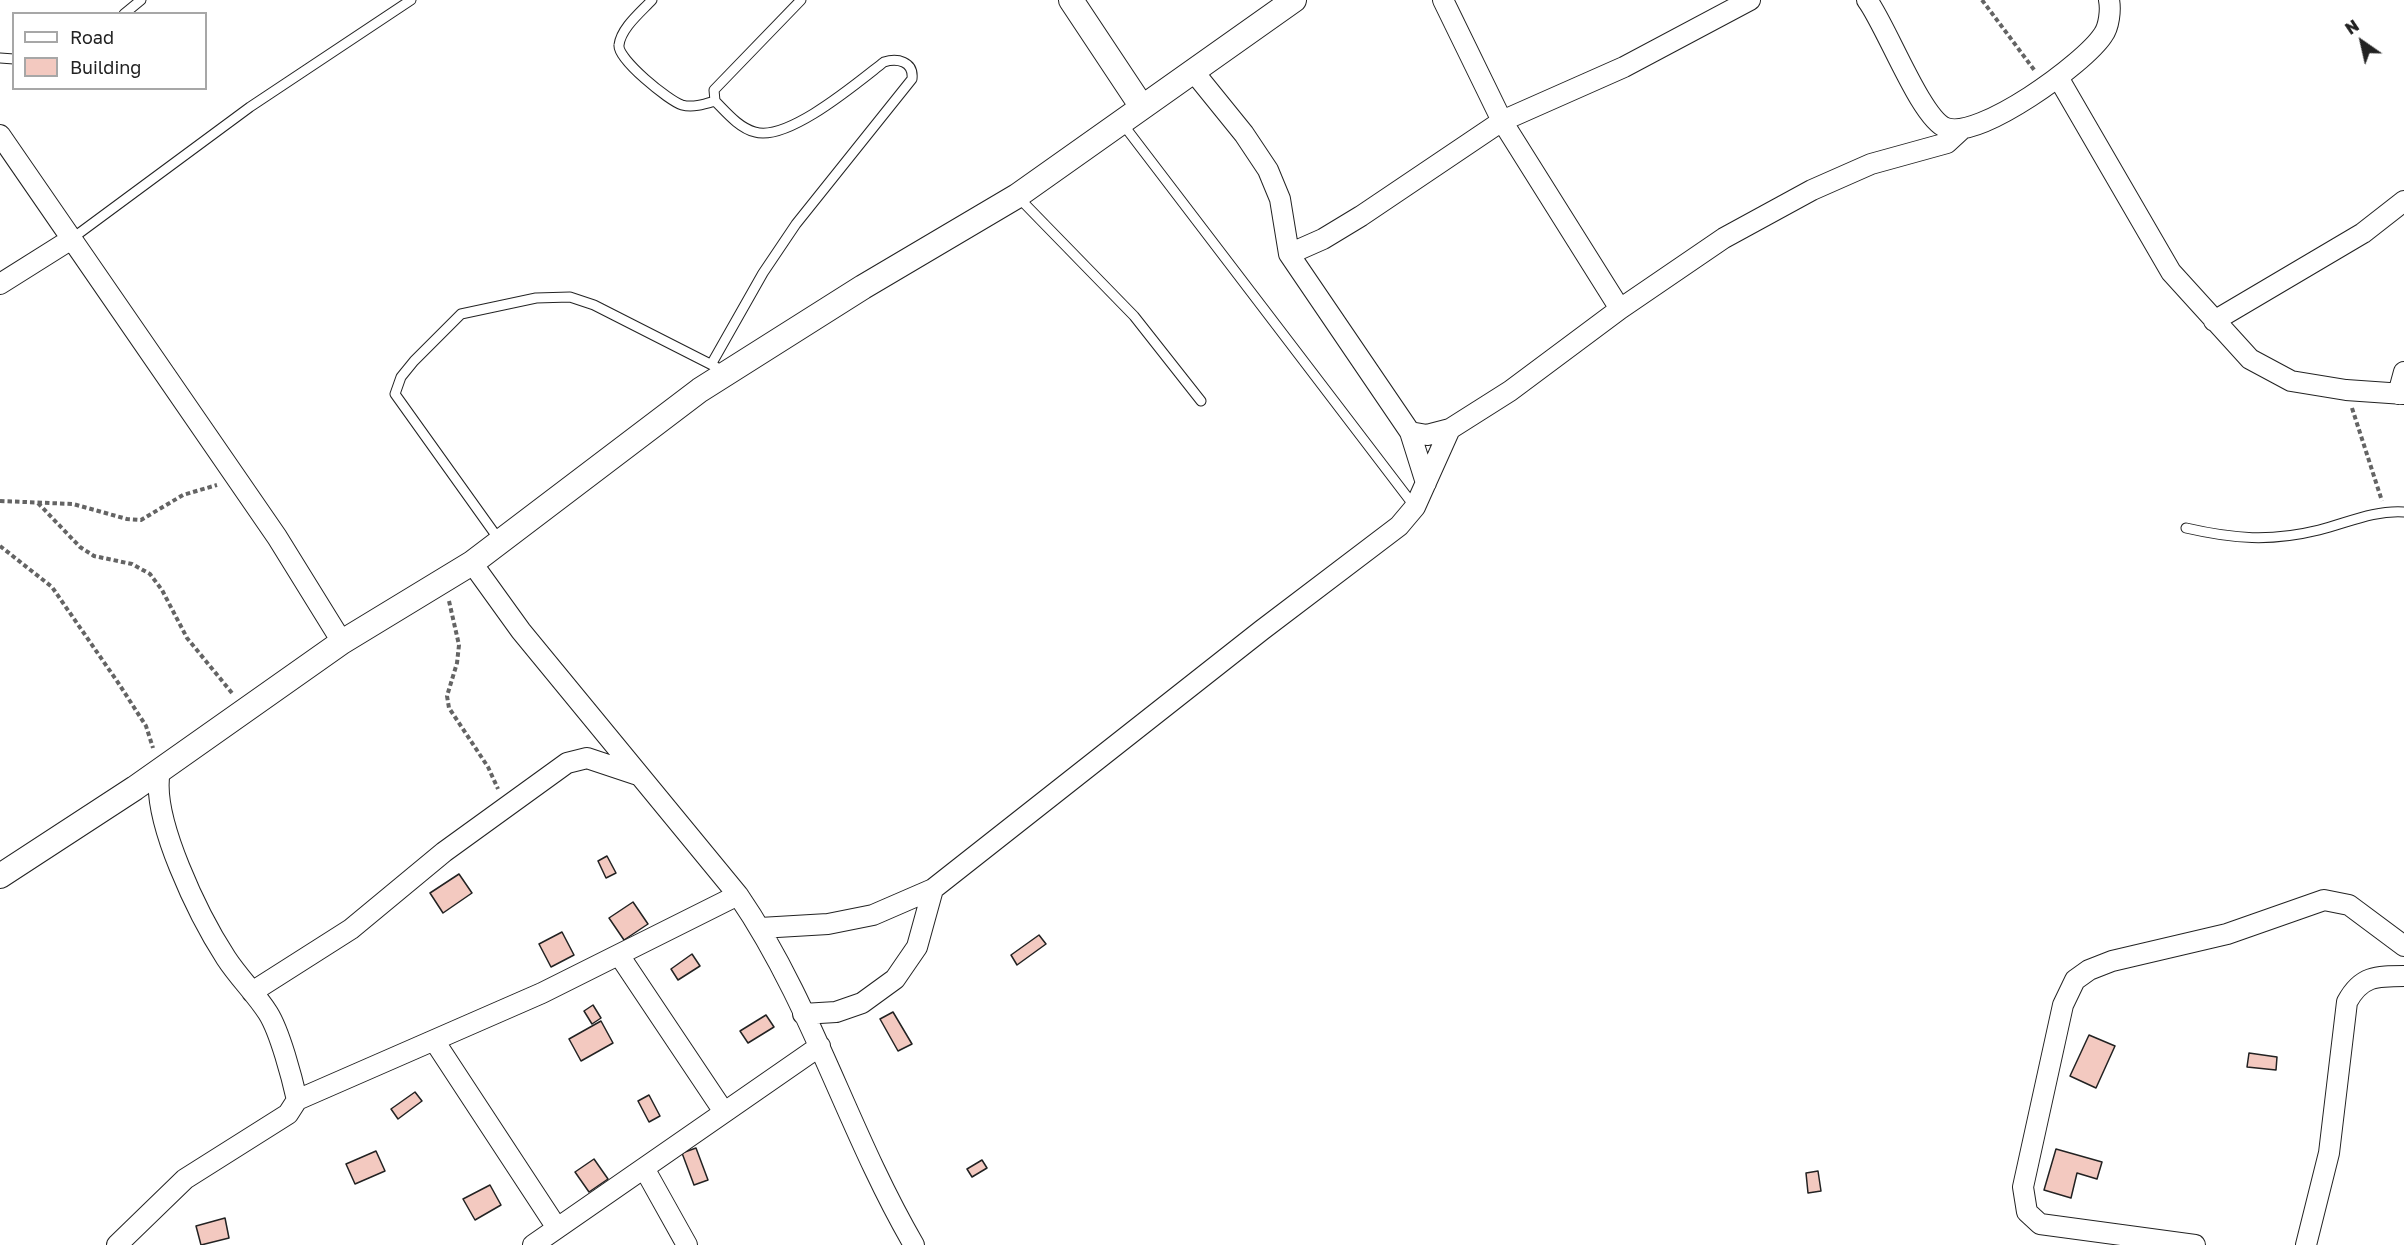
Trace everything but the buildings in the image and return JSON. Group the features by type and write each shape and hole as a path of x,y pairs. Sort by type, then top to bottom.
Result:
{"street":[{"path":"1071,0 1142,107"},
{"path":"0,876 160,771 342,642 472,563 718,368 1017,196 1294,0"},
{"path":"1443,0 1502,121 1620,309"},
{"path":"1289,254 1323,239 1361,216 1502,121 1624,67 1750,0"},
{"path":"1867,0 1927,110 1944,128 1960,131"},
{"path":"1410,432 1427,435 1450,429 1510,391 1620,309 1724,238 1812,190 1871,164 1947,143 1960,131 1978,125 2053,82 2086,56 2105,33 2110,7 2109,0"},
{"path":"1193,71 1244,134 1268,170 1281,199 1289,254 1410,432 1426,483"},
{"path":"2053,82 2171,272 2250,359 2291,381 2346,390 2401,394 2404,372"},
{"path":"0,135 70,240 277,537 342,642"},
{"path":"2214,321 2363,233 2404,201"},
{"path":"0,284 70,240"},
{"path":"760,928 828,924 873,915 933,889 1262,630 1399,526 1415,507 1450,429"},
{"path":"472,563 521,631 738,896 760,928 819,1046 889,1201 914,1245"},
{"path":"252,992 351,929 444,852 567,763 578,759 605,762 637,774"},
{"path":"160,771 158,794 167,833 176,855 199,910 226,958 269,1015 297,1100"},
{"path":"803,1014 836,1012 862,1003 895,980 917,946 933,889"},
{"path":"117,1245 185,1179 288,1113 297,1100 435,1042 620,955 738,896"},
{"path":"2195,1245 2040,1224 2027,1212 2023,1187 2037,1117 2062,1005 2075,980 2089,970 2112,961 2227,934 2324,900 2349,905 2404,946"},
{"path":"620,955 724,1112"},
{"path":"2306,1245 2330,1153 2348,1002 2356,986 2370,979 2404,976"},
{"path":"435,1042 557,1228"},
{"path":"533,1245 819,1046"},
{"path":"644,1168 687,1245"}],"lane":[{"path":"126,12 141,0"},
{"path":"70,240 250,106 411,0"},
{"path":"652,0 626,29 619,43 621,55 672,101 695,106 715,101"},
{"path":"500,541 395,394 401,377 461,314 536,298 570,297 615,315 718,368 763,273 796,224 912,79 912,73 902,61 895,59 884,62 825,108 780,129 757,133 740,125 715,101 713,96 717,84 801,0"},
{"path":"1120,121 1415,507"},
{"path":"1017,196 1134,316 1201,401"},
{"path":"2186,528 2233,538 2277,537 2318,530 2386,511 2404,512"}],"path":[{"path":"1982,0 2053,82"},
{"path":"2346,390 2386,511"},
{"path":"0,501 73,504 127,519 141,520 183,495 236,480"},
{"path":"38,503 80,547 94,556 132,564 150,574 162,590 188,638 246,710"},
{"path":"0,546 52,587 146,726 160,771"},
{"path":"443,580 459,645 458,663 447,696 449,708 488,767 505,807"}]}
